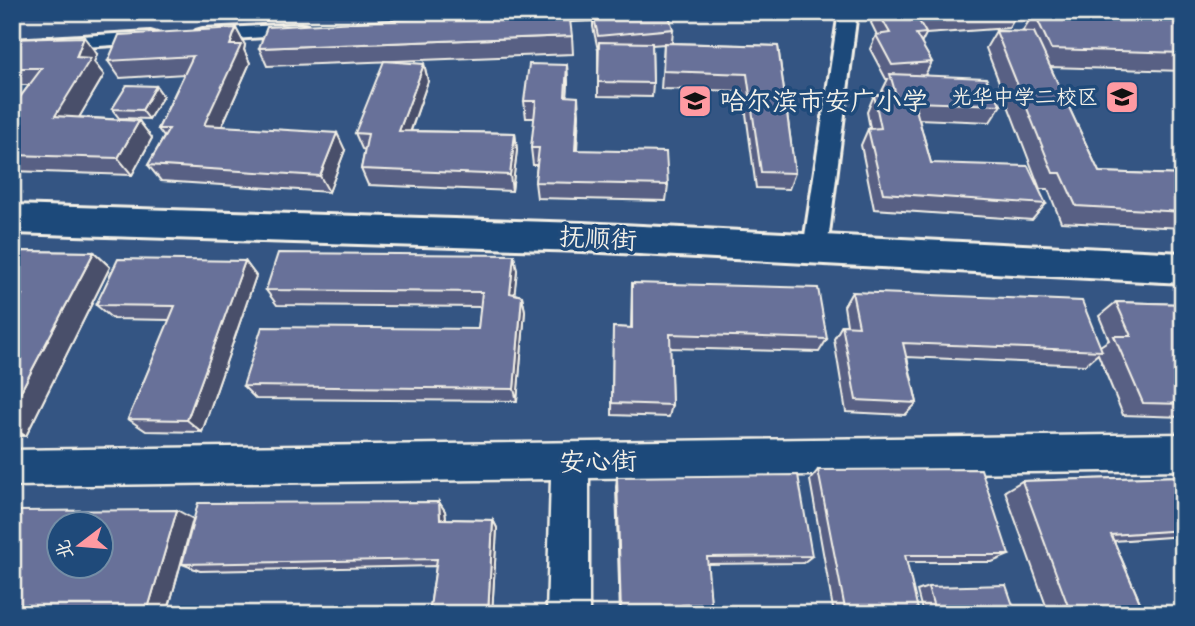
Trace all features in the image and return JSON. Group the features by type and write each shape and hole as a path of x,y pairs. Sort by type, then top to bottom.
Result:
{"main road":[{"name":"抚顺街","path":"12,219 582,237 1183,268"}],"street":[{"path":"513,18 610,12"},
{"path":"815,249 848,12"},
{"path":"12,46 318,29"},
{"name":"安心街","path":"12,468 1183,452"},
{"path":"568,614 570,462"}],"building":[{"path":"569,12 572,36 259,48 267,27"},
{"path":"668,12 673,29 598,36 593,13"},
{"path":"878,12 1017,14 919,21 926,33 916,34 932,62 892,65 876,35 890,33"},
{"path":"1034,12 1183,17 1183,53 1051,49"},
{"path":"236,28 230,45 241,45 204,125 337,133 320,176 148,165 169,129 158,129 193,56 108,61 119,35"},
{"path":"996,31 1034,32 1099,172 1183,175 1183,212 1076,206 1061,173 1053,173"},
{"path":"84,37 76,57 91,58 55,116 139,121 118,158 12,155 12,108 42,68 12,68 12,39"},
{"path":"599,42 652,43 653,83 598,82"},
{"path":"664,43 778,46 795,173 761,172 747,74 663,71"},
{"path":"384,61 424,64 399,131 515,133 510,175 361,169 368,134 355,133"},
{"path":"529,64 567,65 565,96 578,97 575,150 666,152 668,185 535,182 539,148 531,148 536,101 524,101"},
{"path":"890,74 986,78 1001,105 914,102 931,163 1028,166 1046,204 883,193 868,129 881,128 874,95 896,95"},
{"path":"127,85 156,86 142,110 112,109"},
{"path":"12,251 94,252 12,408 12,312 22,295 12,295"},
{"path":"278,253 514,255 510,293 522,296 514,389 243,386 262,327 478,329 482,292 266,290"},
{"path":"118,259 245,261 187,420 128,419 175,306 96,305"},
{"path":"632,283 818,288 827,339 670,334 672,405 612,403 613,327 632,328"},
{"path":"852,292 1082,301 1102,351 903,343 917,403 856,400 842,325 859,326"},
{"path":"1116,302 1183,304 1183,404 1143,403 1114,336 1131,336"},
{"path":"981,469 1009,555 905,555 919,614 846,614 818,470"},
{"path":"798,475 812,556 707,557 711,604 682,605 683,614 621,614 617,477"},
{"path":"1183,476 1183,530 1111,535 1145,614 1071,614 1022,481"},
{"path":"439,502 440,519 493,520 488,614 429,614 437,559 182,564 198,503"},
{"path":"116,510 177,510 147,612 12,614 14,511 46,511 46,580 116,580"},
{"path":"1006,585 1016,614 936,614 928,587"}],"place":[{"name":"光华中学二校区","path":"1122,97"},
{"name":"哈尔滨市安广小学","path":"695,101"}]}
